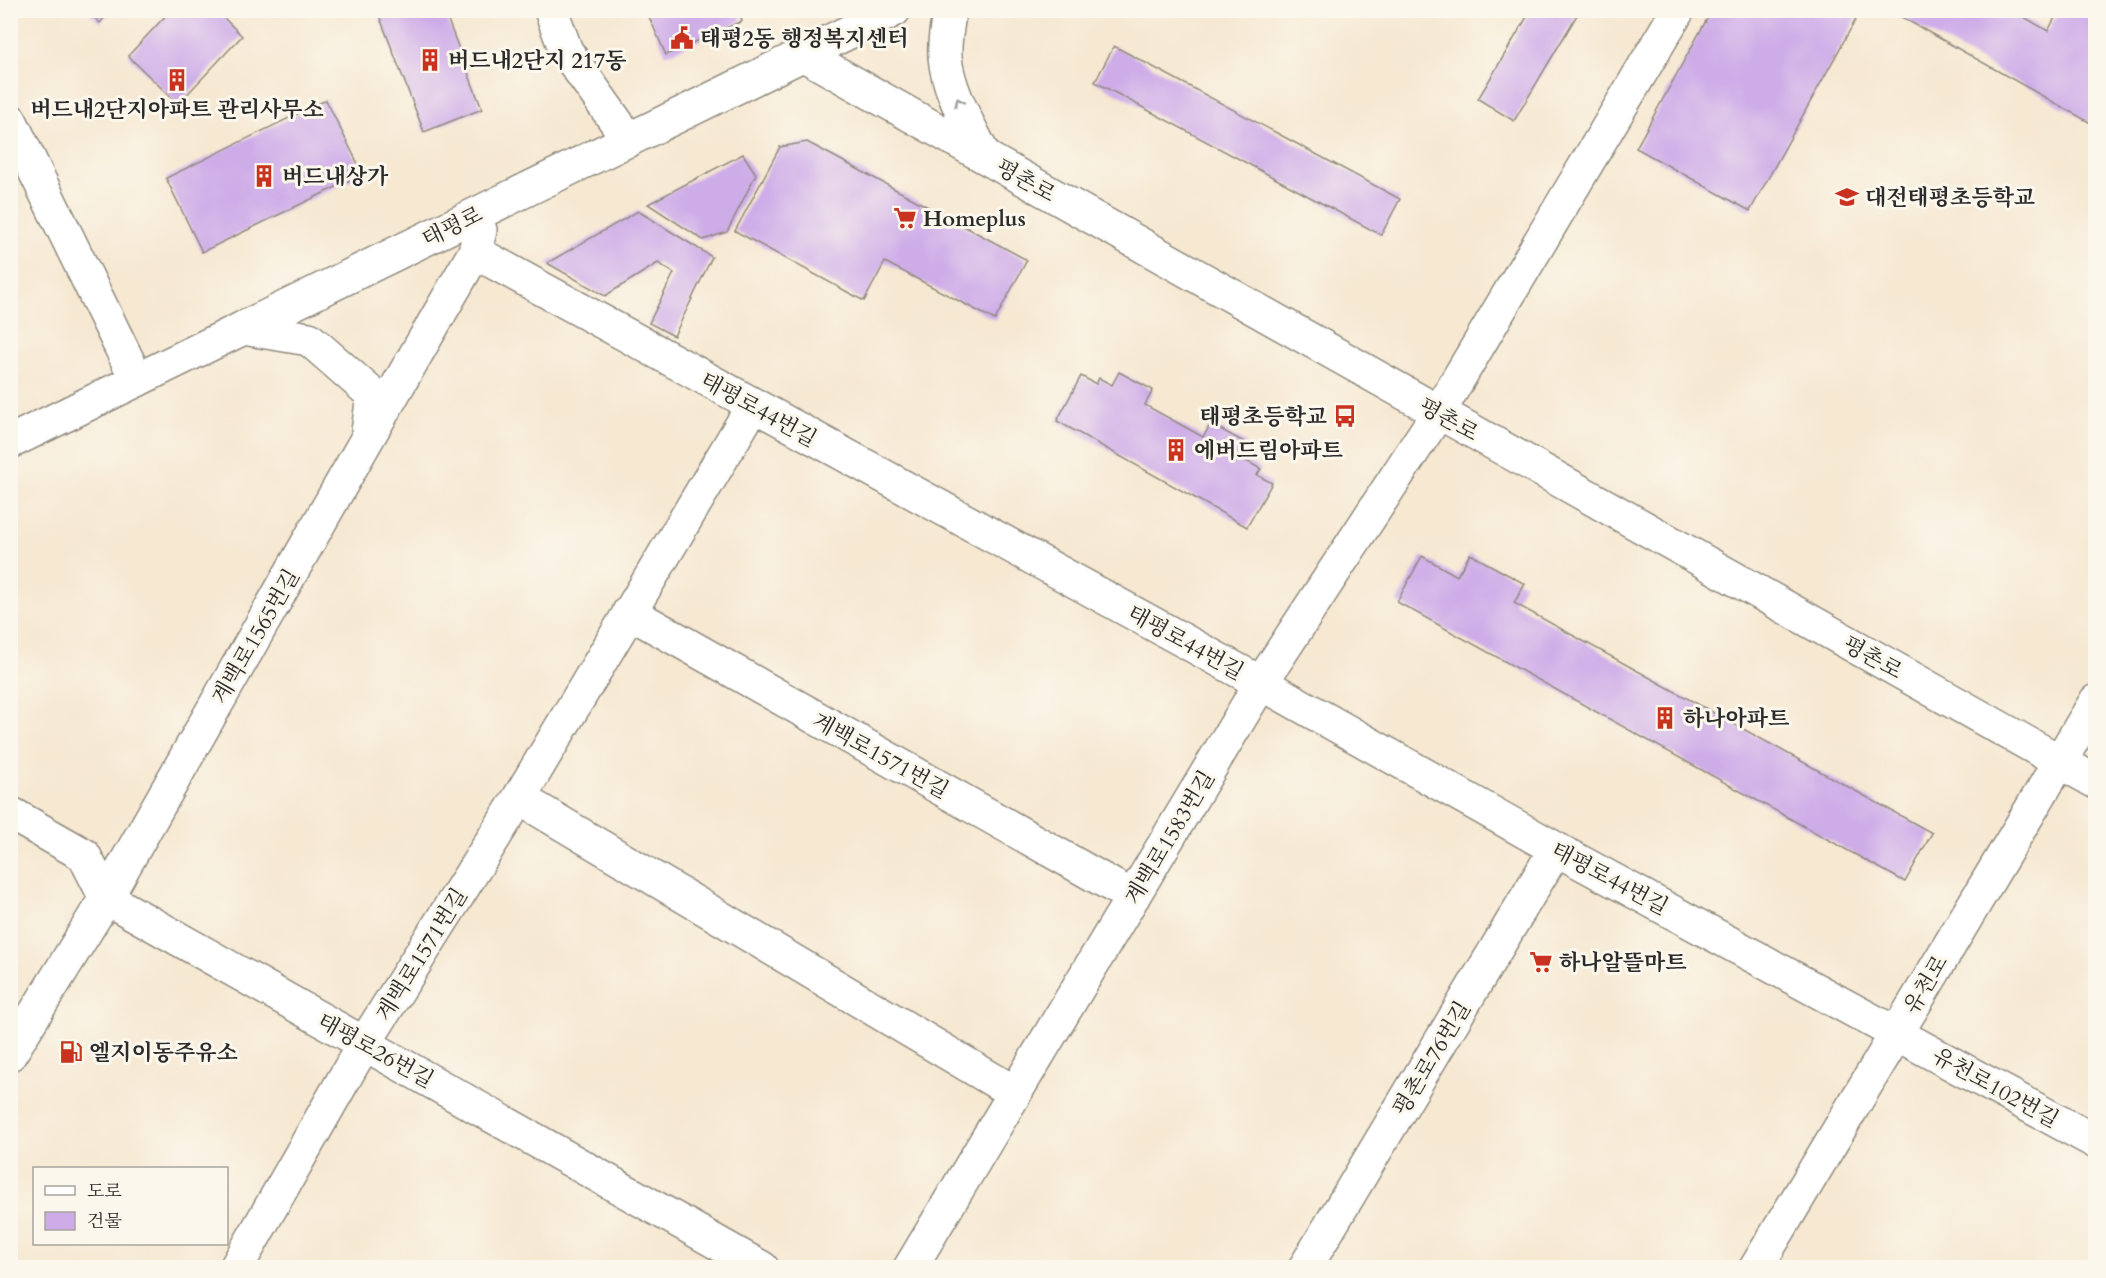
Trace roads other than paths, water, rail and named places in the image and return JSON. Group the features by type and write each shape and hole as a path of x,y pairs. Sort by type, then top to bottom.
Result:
{"street":[{"path":"551,10 566,51 629,140"},
{"name":"태평로","path":"10,442 894,10"},
{"path":"950,10 945,39 945,58 950,82 984,156"},
{"name":"계백로1583번길","path":"910,1268 1261,682 1438,413 1678,10"},
{"name":"평촌로","path":"804,55 2096,782"},
{"path":"10,120 137,380"},
{"name":"계백로1565번길","path":"10,1054 106,898 475,252 484,211"},
{"name":"태평로44번길","path":"475,252 1261,682 1556,849 1896,1032"},
{"path":"243,328 309,339 373,395 367,439"},
{"name":"계백로1571번길","path":"236,1268 364,1044 519,798 753,406"},
{"name":"계백로1571번길","path":"629,612 1133,897"},
{"name":"유천로","path":"1756,1268 2096,701"},
{"path":"519,798 1015,1093"},
{"path":"10,813 84,855 106,898"},
{"name":"평촌로76번길","path":"1305,1268 1556,849"},
{"name":"태평로26번길","path":"106,898 762,1268"},
{"name":"유천로102번길","path":"1896,1032 2096,1142"}],"place":[{"name":"태평2동 행정복지센터","path":"682,38"},
{"name":"버드내2단지 217동","path":"430,60"},
{"name":"버드내2단지아파트 관리사무소","path":"177,80"},
{"name":"버드내상가","path":"264,176"},
{"name":"대전태평초등학교","path":"1847,197"},
{"name":"Homeplus","path":"905,218"},
{"name":"태평초등학교","path":"1345,416"},
{"name":"에버드림아파트","path":"1176,450"},
{"name":"하나아파트","path":"1665,718"},
{"name":"하나알뜰마트","path":"1541,962"},
{"name":"엘지이동주유소","path":"71,1052"}]}
